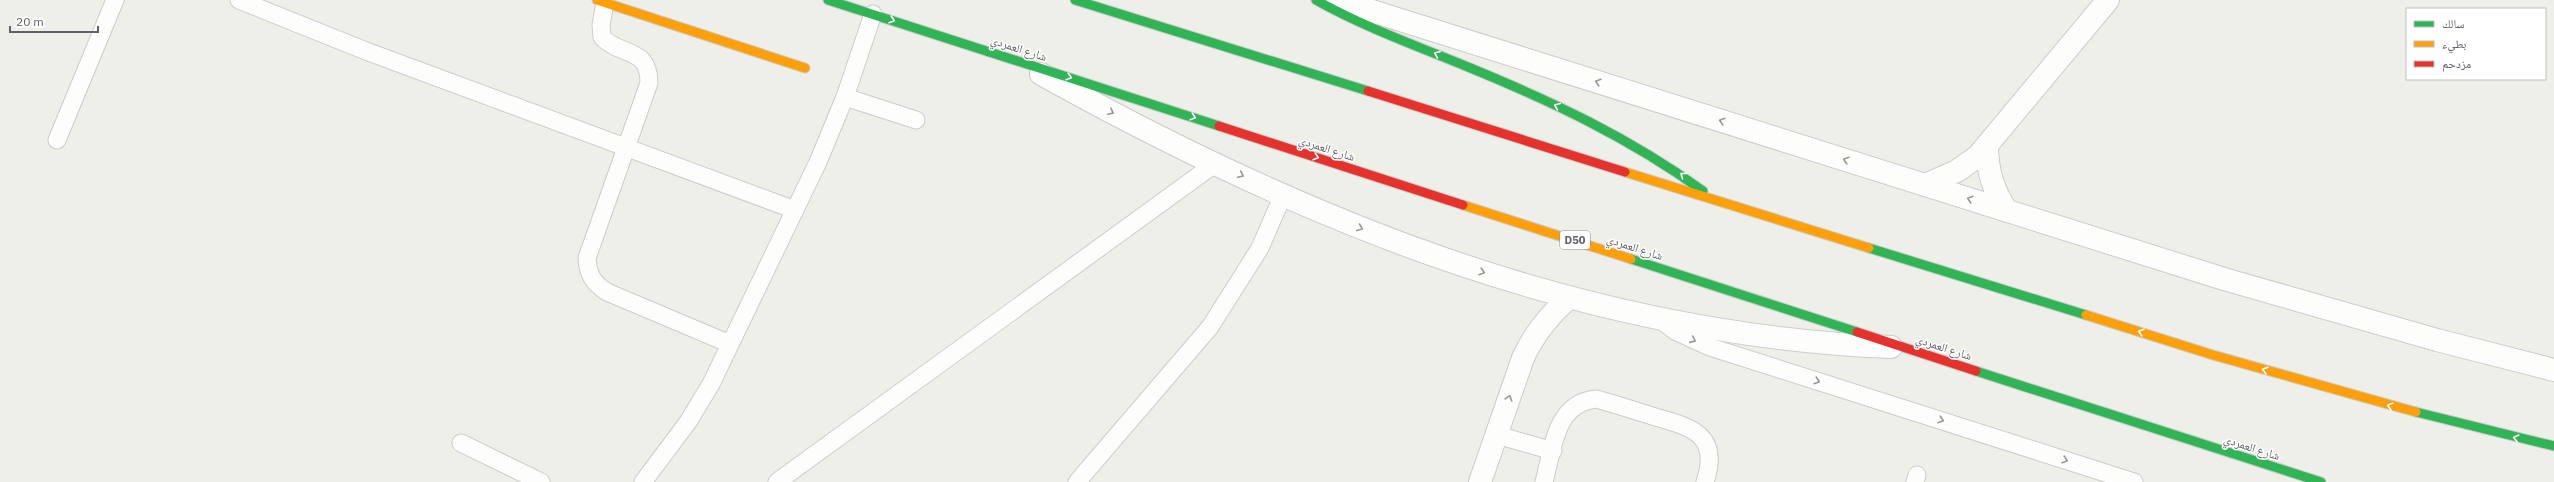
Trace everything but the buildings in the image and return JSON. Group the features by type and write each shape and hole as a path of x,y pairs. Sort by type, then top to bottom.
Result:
{"main road":[{"name":"شارع العمردي","path":"828,0 2321,482"},
{"path":"1076,0 2213,355 2467,426 2554,446"},
{"path":"1316,0 1360,23 1569,111 1618,134 1677,171 1713,199"},
{"path":"601,1 805,68"}],"street":[{"path":"1337,0 2008,211 2323,308 2554,370"},
{"path":"1925,185 1957,171 1987,146 2108,0"},
{"path":"1016,60 1108,110 1283,195 1360,228 1452,263 1569,298 1660,320 1782,339 1906,347"},
{"path":"1987,146 1989,174 1999,200 2008,211"},
{"path":"1480,482 1523,358 1531,341 1542,325 1569,298"}],"lane":[{"path":"57,140 115,0"},
{"path":"239,0 359,48 795,210"},
{"path":"601,1 602,37 612,45 639,57 646,64 649,74 649,83 587,258 591,277 597,286 607,292 730,344"},
{"path":"643,482 688,422 730,344 795,210 845,97 873,14"},
{"path":"845,97 916,120"},
{"path":"777,482 1216,163"},
{"path":"1077,482 1210,327 1260,248 1283,195"},
{"path":"1660,320 1675,331 1710,347 2134,482"},
{"path":"1544,482 1561,420 1567,411 1585,400 1596,399 1682,424 1700,435 1710,453 1710,464 1705,482"},
{"path":"1497,435 1553,451"},
{"path":"461,444 541,482"}],"traffic: fast":[{"path":"828,0 1219,126"},
{"path":"1075,0 1368,91"},
{"path":"1316,0 1372,28 1499,80 1560,107 1647,154 1703,191"},
{"path":"1869,248 2086,315"},
{"path":"1631,259 1857,332"},
{"path":"1976,371 2321,482"},
{"path":"2416,412 2554,446"}],"traffic: slow":[{"path":"597,0 805,68"},
{"path":"1625,172 1869,248"},
{"path":"1463,205 1631,259"},
{"path":"2086,315 2213,355 2416,412"}],"traffic: jam":[{"path":"1368,91 1625,172"},
{"path":"1219,126 1463,205"},
{"path":"1857,332 1976,371"}]}
